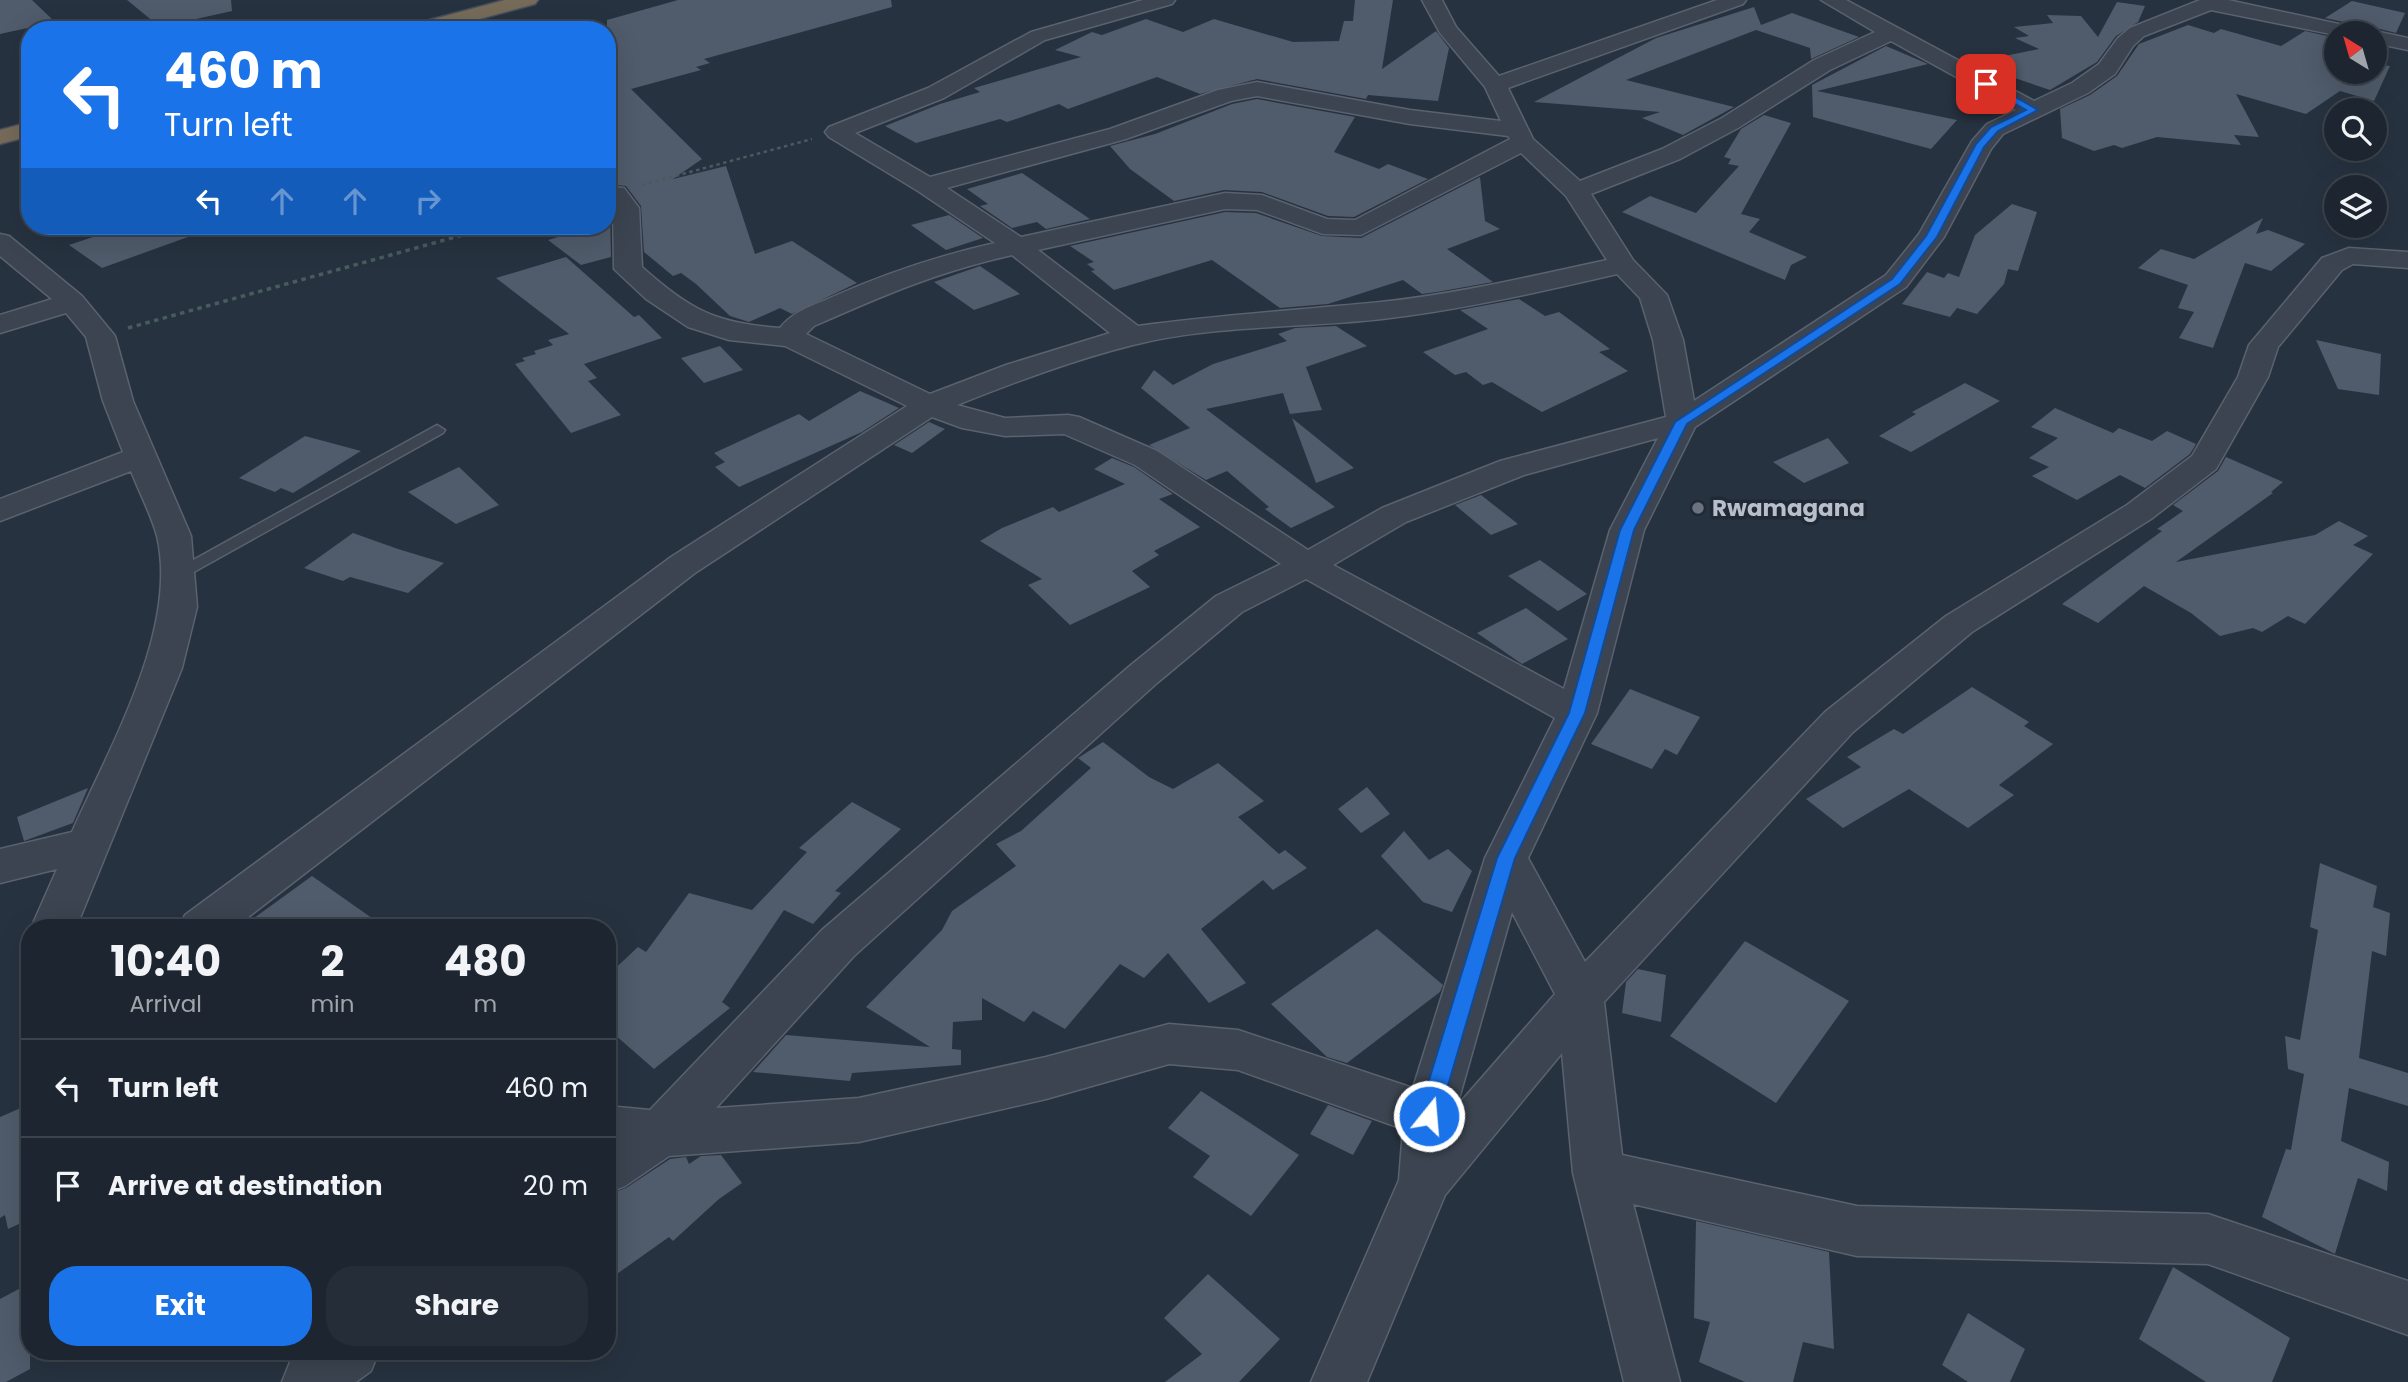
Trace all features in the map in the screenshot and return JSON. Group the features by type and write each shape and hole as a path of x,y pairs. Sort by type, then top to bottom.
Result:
{"highway":[{"path":"448,21 528,0"},
{"path":"0,137 21,132"}],"street":[{"path":"837,132 936,93 1038,36 1165,0"},
{"path":"1425,1180 1429,1116 1506,858 1577,713 1627,530 1682,422 1662,316 1653,295 1623,265 1576,191 1519,136 1495,85 1447,29 1432,0"},
{"path":"1495,85 1735,0"},
{"path":"1830,0 2033,110"},
{"path":"616,1164 660,1134 838,943 1134,682 1229,604 1307,565 1394,515 1512,468 1682,422 1896,281 1931,237 1980,146 1995,129 2080,88 2107,69 2124,42 2137,32 2215,2 2324,26"},
{"path":"1576,191 1671,154 1730,123 1848,51 1891,33"},
{"path":"2387,40 2408,44"},
{"path":"927,186 1118,134 1226,95 1257,89 1519,136"},
{"path":"837,132 927,186 1015,245 1132,336"},
{"path":"791,338 793,330 804,320 898,278 945,262 1245,198 1264,202 1315,226 1338,231 1361,227 1519,136"},
{"path":"616,193 626,208 628,269 644,283 709,325 739,332 791,338 929,405 973,421 1005,427 1068,424 1146,458 1307,565 1577,713"},
{"path":"0,242 72,302 100,336 118,401 174,536 179,607 163,668 57,919"},
{"path":"1339,1382 1425,1180 1580,997 1839,722 1959,624 2139,512 2206,462 2252,377 2264,345 2332,264 2349,256 2408,260"},
{"path":"213,919 683,565 929,405 1017,371 1132,336 1202,326 1384,310 1513,289 1623,265"},
{"path":"0,324 72,302"},
{"path":"0,511 141,456"},
{"path":"0,866 87,845 85,851"},
{"path":"1506,858 1580,997 1598,1173 1652,1382"},
{"path":"616,1129 660,1134 859,1121 1046,1079 1169,1044 1238,1050 1429,1116"},
{"path":"1598,1173 1857,1231 2208,1239 2408,1308"},
{"path":"310,1382 339,1360"}],"lane":[{"path":"177,574 437,429"}],"path":[{"path":"616,192 837,132"},
{"path":"100,336 463,235"}],"building":[{"path":"0,0 32,0 54,21 21,21 21,29 0,34"},
{"path":"127,0 231,0 232,11 187,21 153,21"},
{"path":"678,0 891,0 892,7 704,59 710,63 696,67 701,70 631,89 702,159 673,179 726,166 755,254 792,241 857,283 792,314 780,308 749,322 730,316 696,284 681,273 673,276 644,252 641,206 626,186 616,185 616,21 607,20"},
{"path":"1355,0 1393,0 1382,69 1436,31 1449,48 1438,101 1368,95 1366,99 1257,79 1200,94 1157,77 1068,109 1059,104 1007,122 1000,119 916,143 885,126 940,104 980,92 974,88 1081,57 1055,50 1092,32 1102,35 1146,19 1183,32 1214,19 1293,42 1339,41 1344,21 1353,21"},
{"path":"2352,1 2405,13 2396,33 2387,31 2387,21 2339,21 2325,18"},
{"path":"2117,2 2145,6 2138,22 2116,36 2097,62 2050,90 1970,63 2039,49 2015,38 2029,36 2014,27 2053,23 2047,15 2081,16 2098,37"},
{"path":"1754,7 1761,25 1792,13 1859,37 1811,59 1810,48 1756,30 1626,80 1734,107 1683,135 1642,118 1660,112 1534,102 1656,38"},
{"path":"2188,25 2214,33 2221,29 2281,46 2305,31 2324,35 2324,84 2382,84 2375,98 2364,98 2340,91 2330,98 2324,98 2324,102 2306,114 2236,94 2259,137 2234,135 2241,145 2157,137 2122,148 2114,145 2094,151 2062,138 2060,109 2090,95 2117,76 2139,44"},
{"path":"1886,46 1928,64 1817,91 1957,120 1931,149 1813,117 1812,85"},
{"path":"1257,99 1355,117 1334,152 1379,169 1388,164 1428,179 1354,217 1328,216 1262,192 1224,190 1174,201 1130,169 1110,146 1155,134 1232,104"},
{"path":"1764,115 1791,123 1741,214 1760,219 1749,232 1807,257 1791,265 1785,280 1622,212 1650,196 1696,213 1739,166 1728,164 1731,159 1724,157 1741,129"},
{"path":"1022,173 1090,219 1046,229 1037,222 1012,228 980,206 988,204 967,189"},
{"path":"1480,177 1485,221 1500,229 1447,249 1493,282 1437,292 1422,294 1403,280 1328,304 1280,308 1212,260 1114,290 1091,271 1095,270 1087,264 1094,262 1070,246 1225,212 1256,213 1322,236 1361,238"},
{"path":"2012,204 2037,212 2018,271 2008,269 2004,284 1977,314 1957,308 1950,317 1902,304 1927,272 1944,278 1948,273 1959,277 1975,235"},
{"path":"949,215 983,238 946,250 911,225"},
{"path":"2263,218 2256,234 2268,230 2305,244 2271,271 2245,263 2213,348 2179,338 2194,312 2178,308 2188,285 2138,268 2161,249 2194,259"},
{"path":"99,235 193,235 102,268 69,245"},
{"path":"565,235 611,235 611,257 581,265 548,240"},
{"path":"566,257 634,317 639,315 662,338 584,364 597,378 588,381 621,415 571,433 515,364 525,361 522,358 536,354 534,351 553,345 548,340 569,334 496,278"},
{"path":"980,266 1020,294 974,310 934,282"},
{"path":"1519,299 1545,316 1559,312 1610,349 1599,352 1628,371 1542,412 1492,382 1483,385 1466,372 1455,375 1423,352 1488,329 1460,310"},
{"path":"1336,326 1367,346 1306,367 1322,410 1290,414 1283,393 1206,409 1335,507 1291,528 1265,509 1269,507 1227,471 1206,480 1149,445 1190,428 1141,388 1154,370 1173,385 1213,364 1287,341 1278,334 1295,328"},
{"path":"2316,340 2381,354 2379,395 2338,389"},
{"path":"720,346 743,370 704,383 681,358"},
{"path":"1965,383 2000,401 1911,452 1879,436 1916,414 1912,412"},
{"path":"860,391 899,408 862,432 739,487 715,467 725,462 714,453 799,414 809,421"},
{"path":"2055,408 2113,433 2119,428 2152,441 2167,431 2196,444 2190,454 2145,488 2120,475 2077,500 2032,476 2049,467 2029,458 2058,438 2031,427"},
{"path":"1292,418 1354,468 1316,483"},
{"path":"929,422 945,429 912,453 894,445"},
{"path":"305,436 361,451 293,493 281,488 275,492 239,478"},
{"path":"1828,438 1849,463 1804,483 1773,462"},
{"path":"2226,457 2283,482 2271,492 2273,493 2176,562 2315,535 2339,521 2368,536 2353,545 2373,554 2305,624 2288,616 2262,632 2253,628 2220,636 2191,613 2144,586 2098,623 2062,604 2162,531 2157,529 2183,511 2173,505 2218,471"},
{"path":"1112,458 1134,467 1173,494 1159,499 1200,527 1154,551 1159,555 1132,571 1150,587 1070,625 1028,585 1042,579 980,541 1002,528 1053,507 1059,512 1125,484 1094,469"},
{"path":"459,467 499,505 456,524 408,492"},
{"path":"1481,495 1518,524 1491,535 1455,505"},
{"path":"353,533 444,563 408,593 350,577 343,581 304,568"},
{"path":"1540,560 1587,594 1558,611 1508,576"},
{"path":"1526,608 1568,639 1522,664 1477,633"},
{"path":"1972,687 2029,722 2024,726 2053,744 1999,785 2014,795 1968,828 1909,789 1843,828 1806,799 1861,767 1847,757 1894,729 1903,734"},
{"path":"1630,689 1700,717 1677,755 1665,749 1652,769 1591,744"},
{"path":"1103,742 1149,777 1173,789 1218,763 1264,801 1238,817 1279,854 1285,850 1307,868 1273,890 1263,880 1201,929 1246,983 1209,1003 1168,953 1144,978 1120,964 1065,1029 1033,1011 1024,1022 982,998 982,1020 953,1022 952,1049 961,1050 961,1065 852,1073 850,1081 753,1072 786,1035 930,1047 866,1007 942,930 952,911 1016,866 996,844 1021,831 1091,768 1078,758"},
{"path":"1367,787 1390,814 1361,833 1338,809"},
{"path":"88,788 73,823 24,841 17,817"},
{"path":"852,802 901,829 835,891 841,893 813,924 784,910 722,1002 730,1008 654,1069 616,1036 616,968 638,947 646,952 689,893 752,910 807,852 799,848"},
{"path":"1404,831 1429,860 1448,849 1472,871 1452,912 1423,902 1381,856"},
{"path":"2320,863 2377,886 2373,907 2390,913 2386,956 2372,951 2359,1058 2408,1073 2408,1106 2349,1088 2341,1141 2389,1162 2387,1191 2358,1178 2335,1254 2262,1217 2286,1149 2291,1150 2304,1074 2288,1069 2285,1036 2300,1040 2318,930 2310,927"},
{"path":"312,876 373,919 252,919"},
{"path":"1377,929 1443,985 1440,992 1347,1063 1327,1057 1271,1004"},
{"path":"1745,941 1849,1001 1776,1103 1670,1036"},
{"path":"1638,969 1666,975 1661,1022 1622,1013 1626,982"},
{"path":"1201,1091 1299,1155 1251,1216 1193,1177 1210,1156 1168,1128"},
{"path":"1328,1105 1372,1121 1353,1155 1310,1134"},
{"path":"21,1108 21,1223 8,1229 5,1215 0,1218 0,1117"},
{"path":"721,1155 742,1183 719,1199 673,1241 669,1237 616,1275 616,1192 670,1159 686,1157 689,1164 701,1156"},
{"path":"1696,1221 1829,1252 1834,1349 1803,1342 1793,1382 1745,1382 1699,1362 1710,1322 1694,1318"},
{"path":"2173,1267 2290,1338 2272,1382 2206,1382 2139,1339"},
{"path":"1208,1274 1280,1339 1239,1382 1165,1382 1202,1354 1164,1318"},
{"path":"21,1288 21,1360 30,1360 30,1369 6,1382 0,1382 0,1299"},
{"path":"1968,1313 2025,1349 2010,1382 1968,1382 1942,1365"}],"place":[{"name":"Rwamagana","path":"1698,508"}],"route":[{"path":"1429,1116 1506,858 1577,713 1627,530 1682,422 1896,281 1931,237 1980,146 1995,129 2033,110 1986,84"}]}
